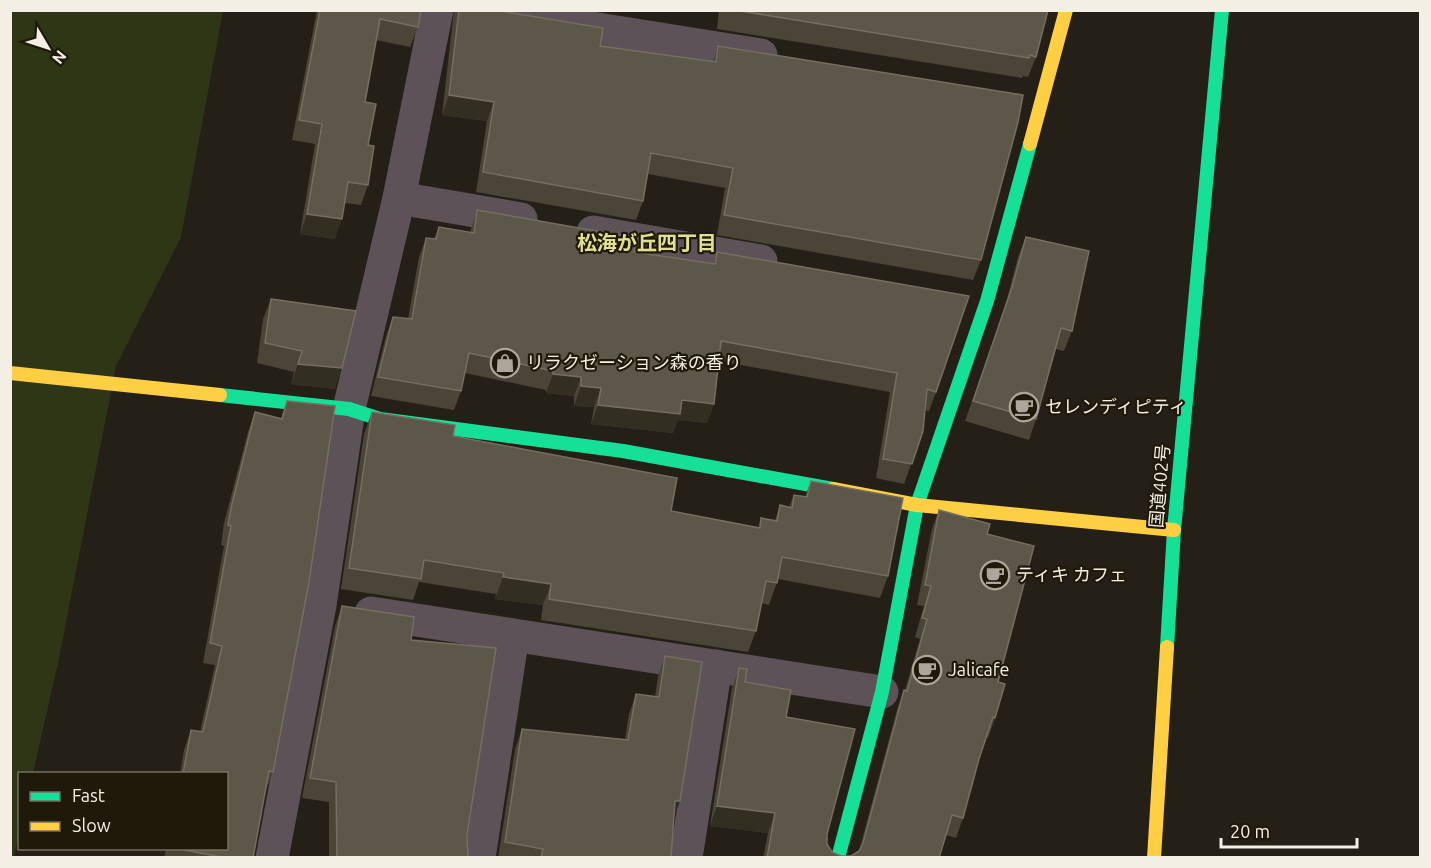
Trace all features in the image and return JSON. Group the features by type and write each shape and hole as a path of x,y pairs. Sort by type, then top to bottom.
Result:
{"main road":[{"path":"838,858 882,692 917,505 987,301 1066,10"},
{"name":"国道402号","path":"1154,858 1174,530 1222,10"},
{"path":"10,373 349,409 380,418 623,451 917,505 1174,530"}],"street":[{"path":"272,858 320,605 349,409 399,198 437,10"},
{"path":"478,10 795,61"},
{"path":"1006,94 1042,100"},
{"path":"399,198 787,266"},
{"path":"952,295 987,301"},
{"path":"320,605 882,692"},
{"path":"479,858 513,635"},
{"path":"686,858 716,666"}],"green space":[{"path":"10,11 223,11 181,237 116,366 58,663 33,772 18,772 18,837 14,858 10,857"}],"building":[{"path":"320,10 421,10 418,27 380,19 365,102 376,104 368,145 374,146 368,185 348,182 342,219 307,214 322,124 299,120"},
{"path":"459,10 495,10 603,28 600,46 716,62 718,46 1023,95 1018,122 981,260 724,215 733,168 651,153 643,201 483,172 494,102 449,95"},
{"path":"734,10 1048,10 1036,57 1030,55 1029,58"},
{"path":"477,210 637,238 634,252 715,264 717,252 969,296 936,392 927,389 923,431 912,464 883,459 897,373 721,341 714,404 682,400 680,414 598,405 601,388 581,386 581,377 553,374 553,371 469,353 461,391 378,377 393,317 412,319 426,238 436,239 439,227 474,233"},
{"path":"1026,237 1089,251 1072,331 1061,328 1036,419 973,401 1012,287"},
{"path":"271,299 356,311 342,368 298,364 302,351 265,343"},
{"path":"287,401 335,406 309,582 273,772 269,771 253,858 226,858 185,850 228,850 228,772 183,772 191,730 203,732 222,646 210,643 231,526 228,525 232,504 255,412 282,419"},
{"path":"372,412 455,425 453,436 677,478 671,511 760,528 761,518 777,521 780,505 792,508 794,495 807,497 811,481 903,498 888,576 782,557 777,583 766,581 756,631 549,599 551,584 503,577 504,573 424,560 421,579 349,568"},
{"path":"939,510 990,524 987,534 1034,546 998,682 1005,684 979,759 963,818 952,815 939,858 767,858 775,813 717,806 739,668 747,669 745,682 791,690 786,717 855,729 827,834 827,844 832,852 841,856 851,856 859,851 904,690 907,691 927,619 922,618 931,586 925,585"},
{"path":"342,606 414,617 411,640 496,648 467,835 468,858 337,858 336,782 310,778"},
{"path":"665,656 702,662 680,801 675,801 671,858 541,858 543,849 505,842 522,729 628,740 636,694 659,697"}],"traffic: fast":[{"path":"1167,647 1174,530 1222,10"},
{"path":"838,858 882,692 917,505 987,301 1030,144"},
{"path":"220,395 349,409 380,419 623,451 833,489"}],"traffic: slow":[{"path":"1030,144 1066,10"},
{"path":"10,373 220,395"},
{"path":"833,489 917,505 1174,530"},
{"path":"1154,858 1167,647"}],"place":[{"name":"リラクゼーション森の香り","path":"505,363"},
{"name":"セレンディピティ","path":"1024,407"},
{"name":"ティキ カフェ","path":"995,575"},
{"name":"Jalicafe","path":"927,670"}],"district":[{"name":"松海が丘四丁目","path":"647,243"}]}
